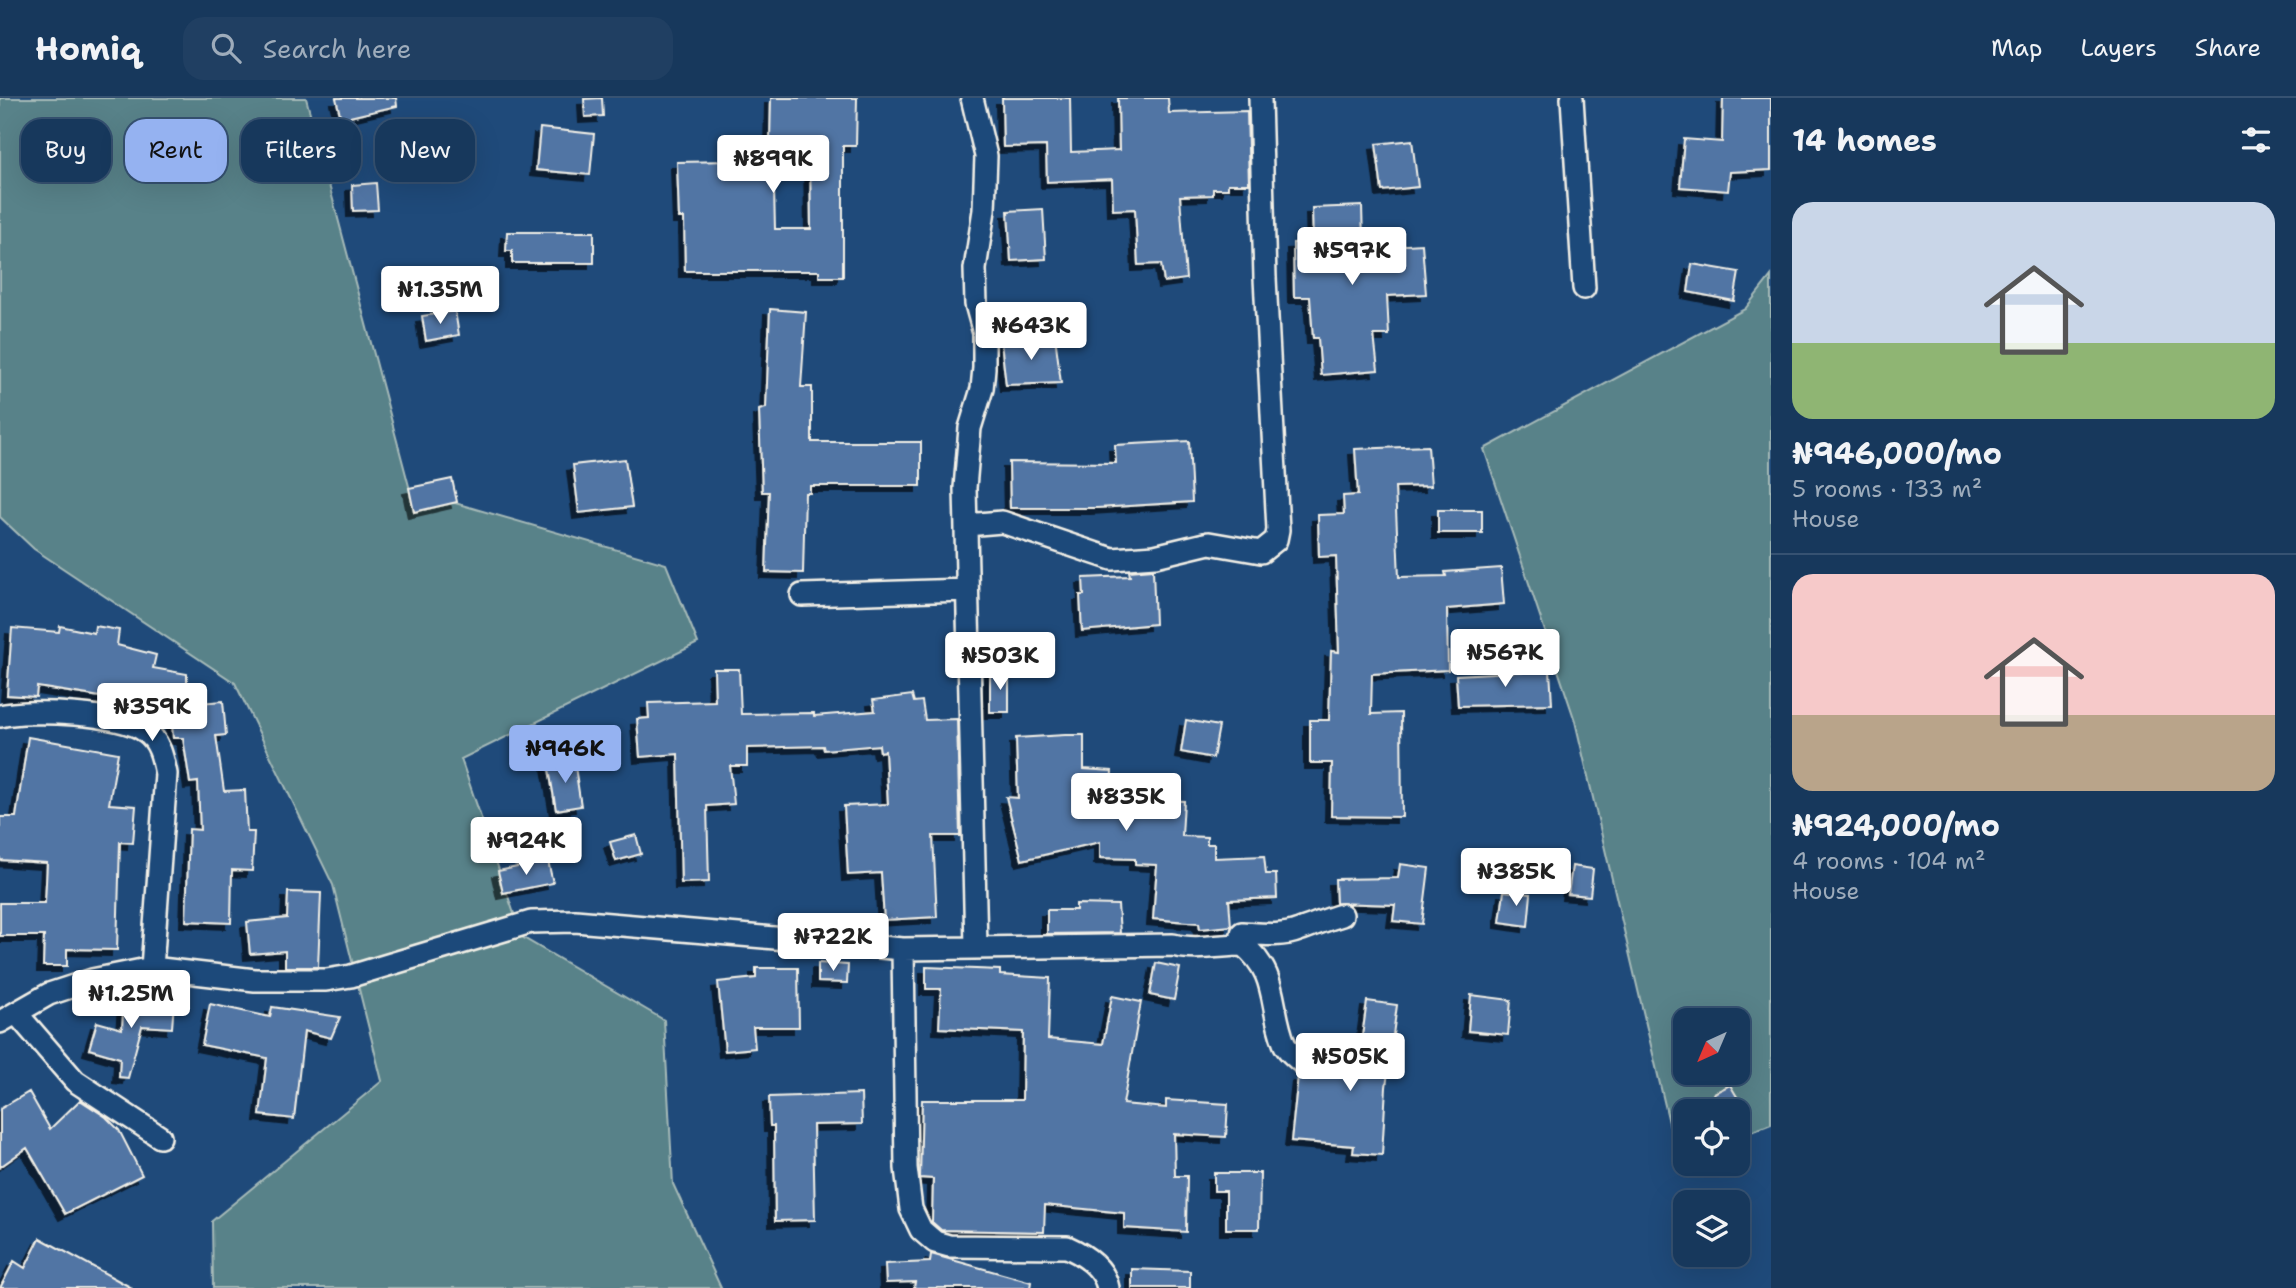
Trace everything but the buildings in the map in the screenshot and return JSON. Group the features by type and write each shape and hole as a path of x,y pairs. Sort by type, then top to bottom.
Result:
{"street":[{"path":"972,98 986,156 984,210 975,269 976,304 984,333 984,368 982,389 970,428 966,525 976,947"},
{"path":"966,525 1002,522 1112,559 1155,556 1209,543 1261,552 1276,540 1278,530 1265,278 1261,98"},
{"path":"1572,98 1584,288"},
{"path":"802,595 967,590"},
{"path":"0,716 22,711 53,711 123,723 145,731 161,751 166,774 152,968"},
{"path":"1243,945 1242,933 1298,931 1311,923 1342,915"},
{"path":"160,1136 75,1081 9,1019 49,994 92,980 152,968 255,980 326,980 351,976 531,922 575,920 903,948 1173,945 1189,950 1203,946 1243,945 1258,956 1269,977 1284,1045 1306,1066"},
{"path":"903,948 906,1168 911,1209 921,1230 935,1242 949,1246 1067,1247 1085,1255 1106,1278 1108,1288"}],"green space":[{"path":"0,98 306,98 312,119 241,119 241,182 328,182 410,490 666,564 698,643 461,759 522,937 664,1020 673,1184 721,1288 213,1288 212,1221 382,1081 333,885 235,683 34,549 0,517"},
{"path":"1771,276 1771,1124 1750,1132 1750,1099 1673,1099 1673,1140 1575,721 1484,449 1745,309"}]}
